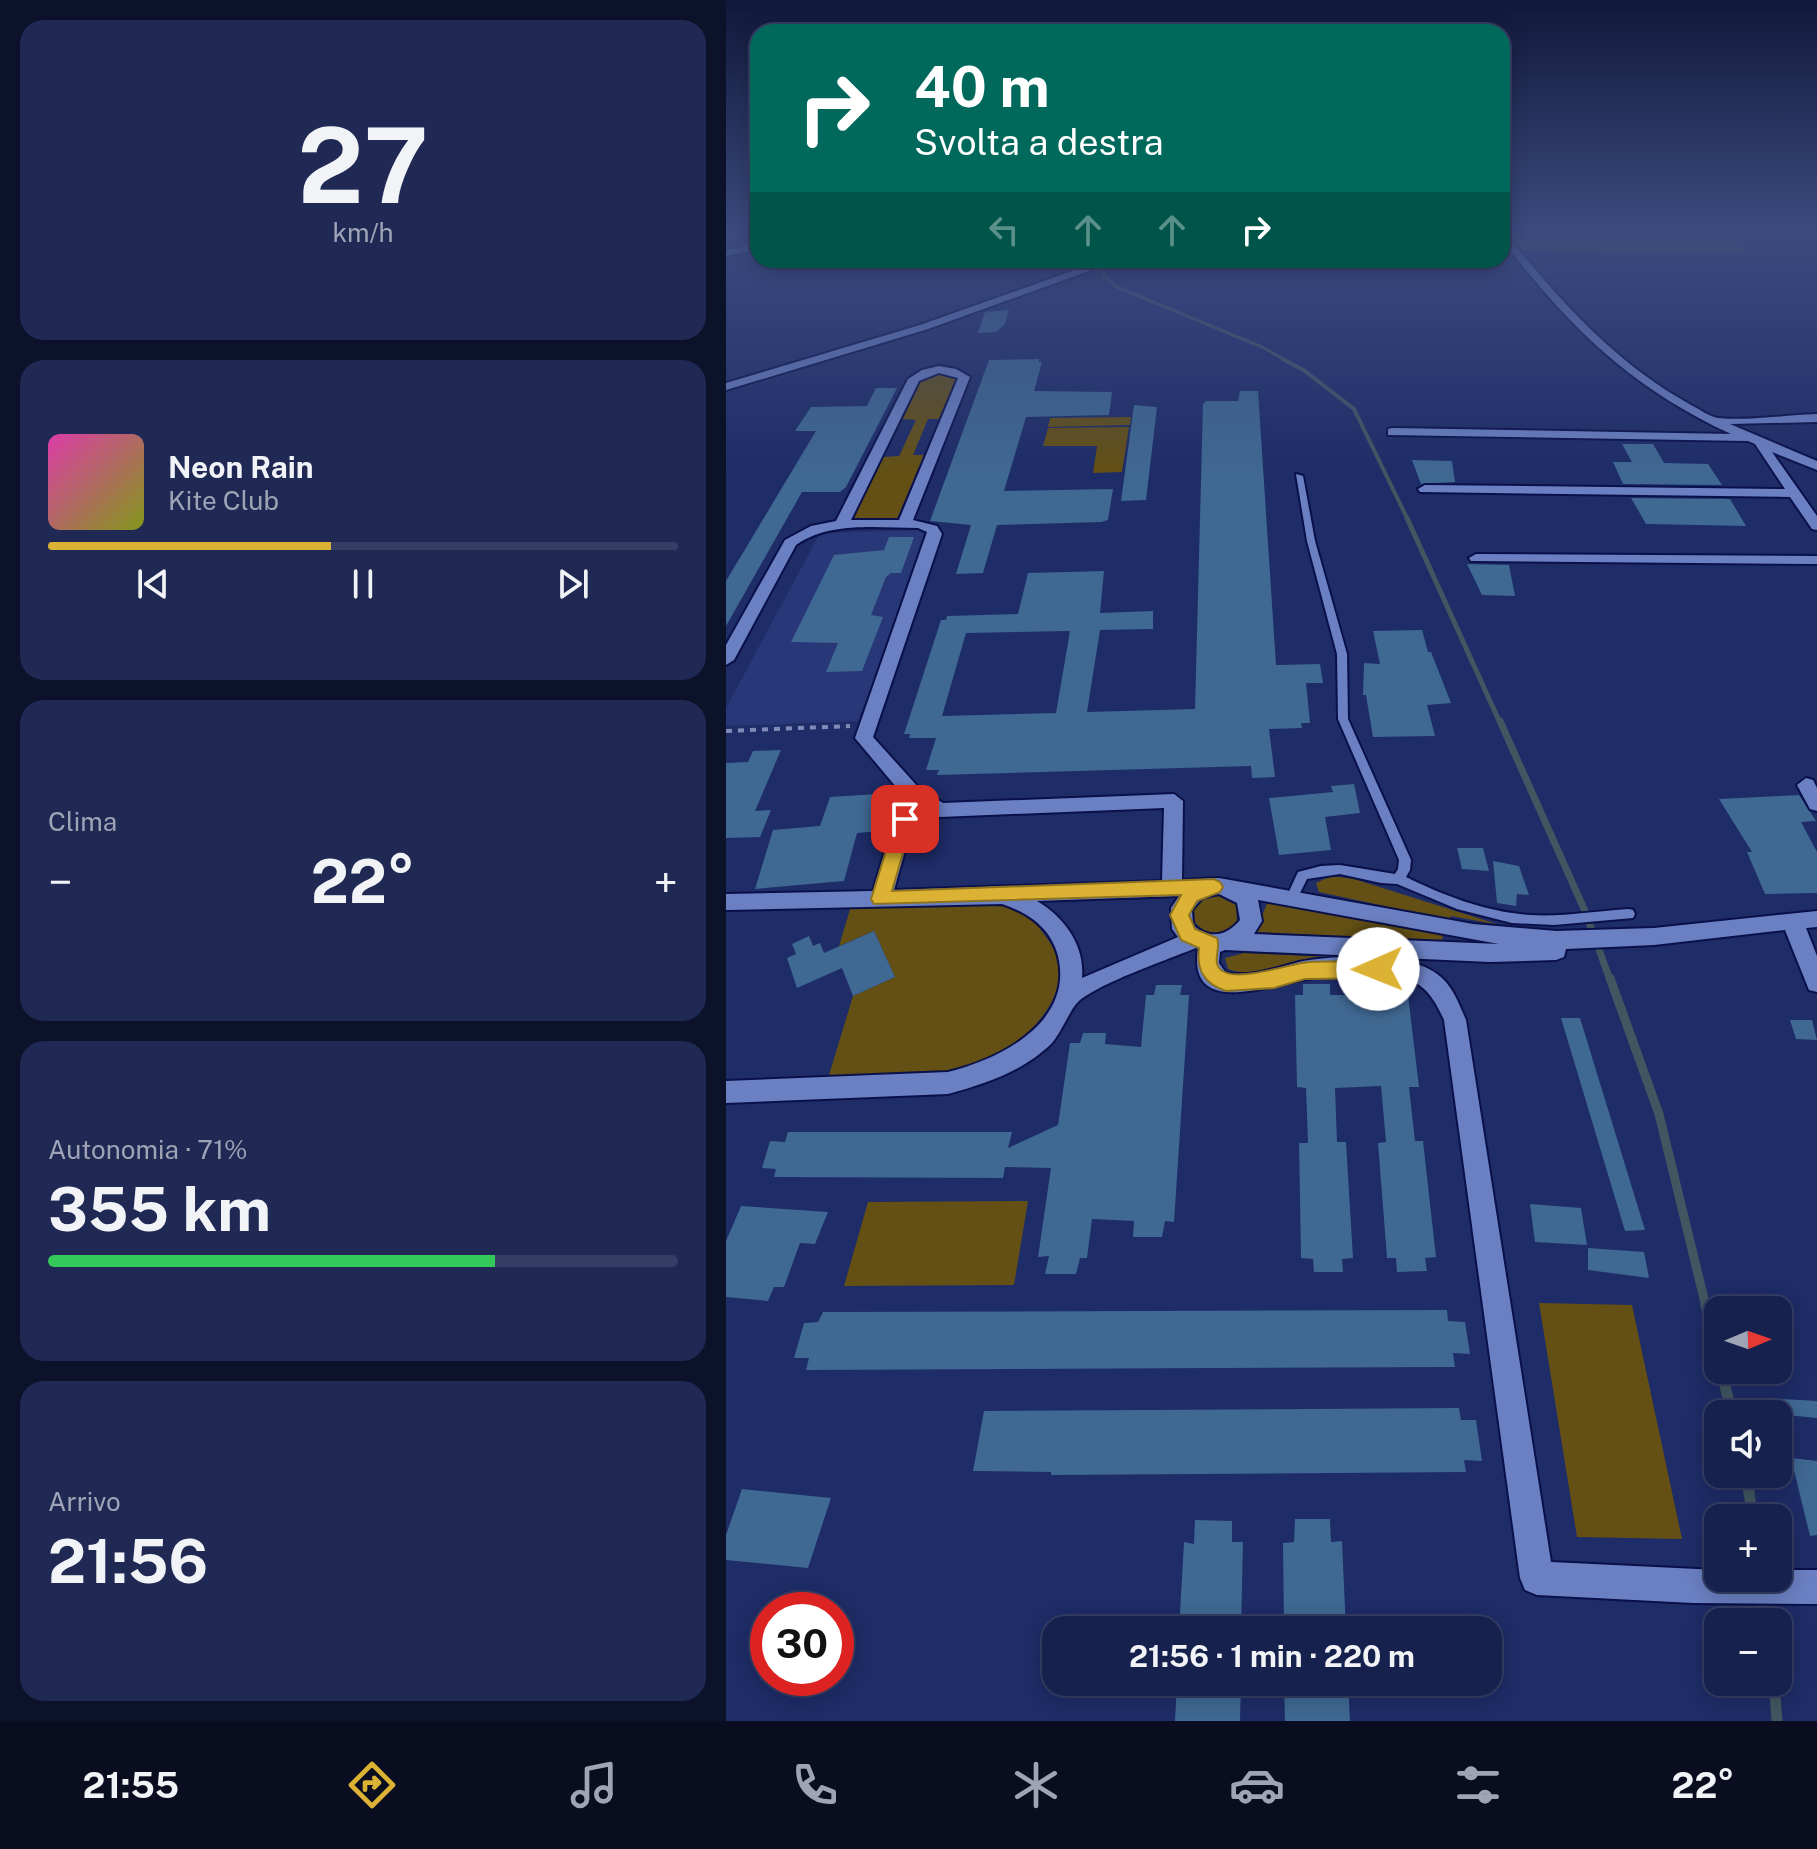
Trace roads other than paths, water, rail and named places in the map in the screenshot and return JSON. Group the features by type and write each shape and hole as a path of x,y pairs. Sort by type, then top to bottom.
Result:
{"street":[{"path":"726,387 959,314"},
{"path":"1572,314 1641,380 1717,421 1817,466"},
{"path":"841,526 914,379 927,372 956,371 964,377 904,524"},
{"path":"1717,421 1817,418"},
{"path":"1392,432 1756,439"},
{"path":"1756,439 1817,526"},
{"path":"1425,489 1794,493"},
{"path":"726,660 790,543 801,532 841,526 904,524 920,524 932,529 935,534 864,738 912,793 940,810 1174,801 1172,887"},
{"path":"1476,558 1817,560"},
{"path":"1806,785 1817,804"},
{"path":"881,899 912,793"},
{"path":"726,902 1219,887 1293,896 1557,945"},
{"path":"1070,995 1110,974 1210,942 1242,934 1251,921 1247,899 1219,887 1197,891 1181,908 1183,929 1210,942 1490,953 1817,919"},
{"path":"726,1092 948,1083 990,1071 1036,1043 1054,1024 1070,995 1071,957 1056,927 1045,916 1018,901 986,895"},
{"path":"1792,921 1817,983"},
{"path":"1210,942 1207,962 1211,974 1226,983 1274,979 1305,970 1402,969 1426,978 1443,996 1455,1020 1537,1578 1693,1586 1807,1587"}],"lane":[{"path":"1299,476 1311,541 1342,654 1343,719 1405,860 1404,870 1398,879"},
{"path":"1293,896 1302,875 1331,868 1382,880 1398,879 1424,892 1529,920 1629,914"}],"waterway":[{"path":"1183,314 1262,347 1287,361"},
{"path":"1283,359 1305,371 1354,409 1408,520"},
{"path":"1407,518 1500,723"},
{"path":"1500,721 1585,911 1610,980"},
{"path":"1610,978 1659,1114 1704,1299"},
{"path":"1724,1384 1728,1400"},
{"path":"1748,1488 1751,1504"},
{"path":"1763,1592 1764,1608"},
{"path":"1775,1696 1777,1721"}]}
